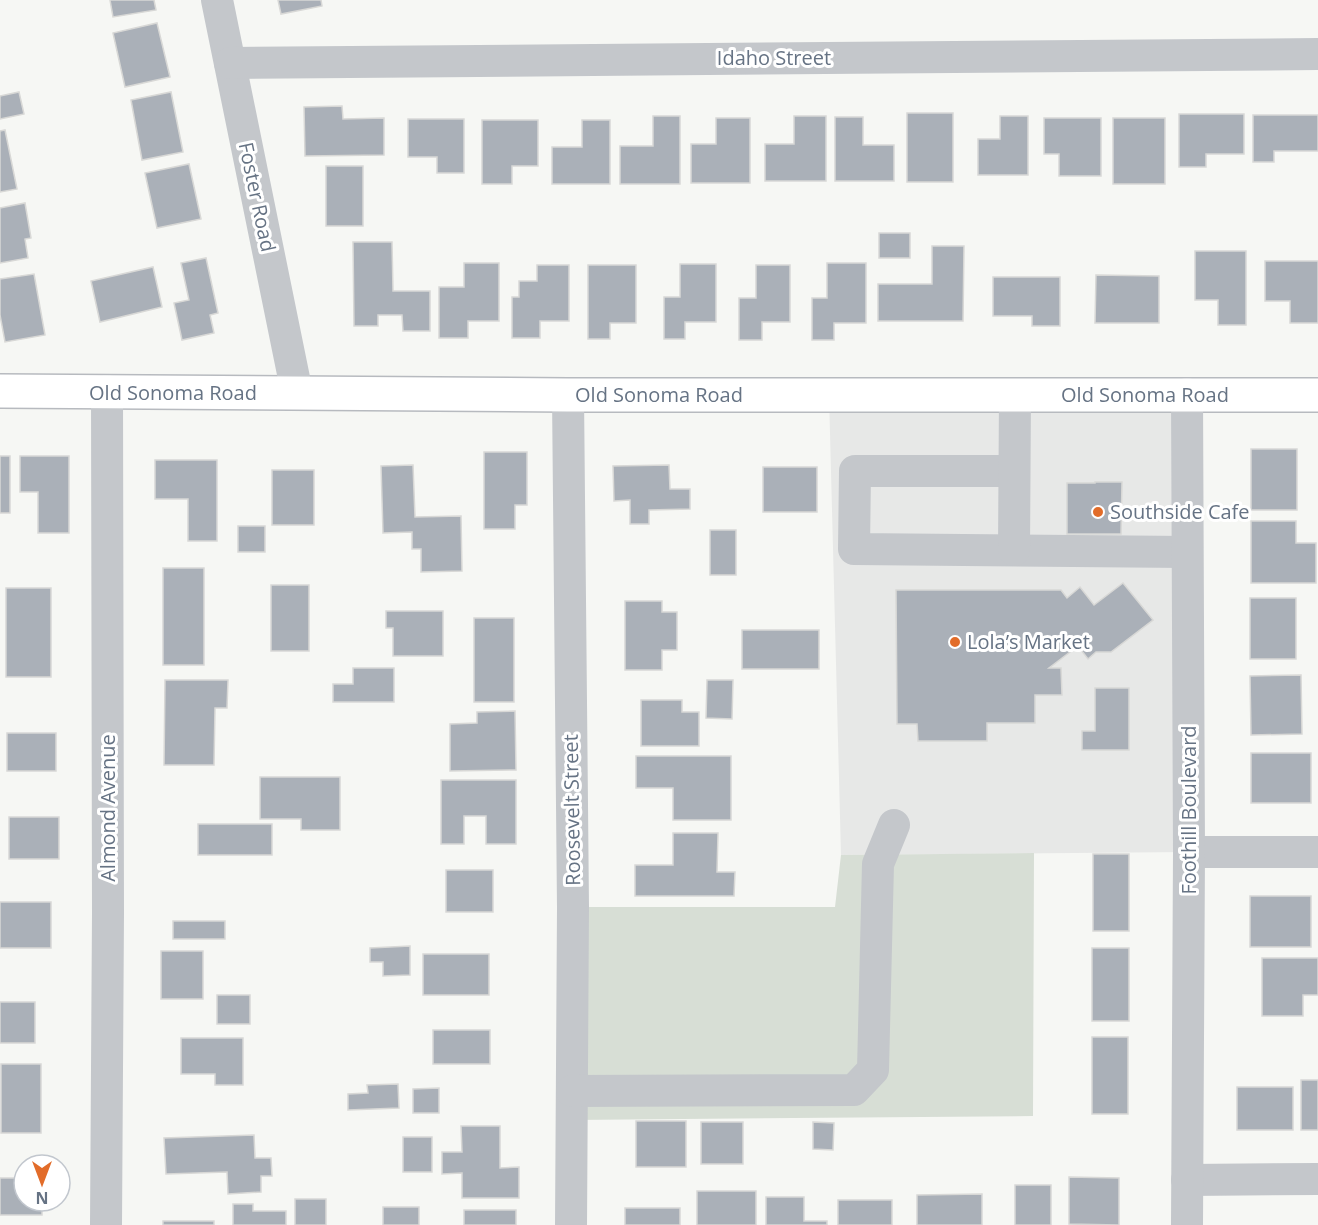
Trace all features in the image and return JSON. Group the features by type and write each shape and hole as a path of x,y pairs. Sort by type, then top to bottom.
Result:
{"main road":[{"name":"Old Sonoma Road","path":"0,391 568,395 1318,395"}],"street":[{"name":"Foster Road","path":"217,0 297,393"},
{"name":"Idaho Street","path":"230,63 1318,54"},
{"name":"Almond Avenue","path":"106,1225 107,391"},
{"name":"Foothill Boulevard","path":"1187,394 1189,852 1187,1225"},
{"name":"Roosevelt Street","path":"568,395 573,895 571,1225"},
{"path":"1014,550 1015,395"},
{"path":"1014,471 855,471 854,549 1187,552"},
{"path":"572,1091 854,1090 873,1070 878,864 894,825"},
{"path":"1189,852 1318,852"},
{"path":"1187,1180 1318,1179"}],"shaded area":[{"path":"1187,394 1189,852 841,855 829,395"},
{"path":"1034,853 1033,1116 572,1120 573,907 835,907 841,855"}],"building":[{"path":"110,0 154,0 156,10 113,17"},
{"path":"278,0 321,0 322,6 281,14"},
{"path":"157,23 170,77 125,87 113,33"},
{"path":"19,92 24,114 0,119 0,96"},
{"path":"171,92 183,152 142,160 131,100"},
{"path":"342,106 343,119 384,118 384,155 305,156 304,107"},
{"path":"907,113 953,113 953,182 907,182"},
{"path":"1179,114 1244,114 1244,154 1206,154 1206,167 1179,167"},
{"path":"1253,115 1318,115 1318,151 1274,151 1274,162 1253,162"},
{"path":"653,116 680,116 680,184 620,184 620,146 653,146"},
{"path":"794,116 826,116 826,181 765,181 765,144 794,144"},
{"path":"1000,116 1028,116 1028,175 978,175 978,139 1000,139"},
{"path":"835,117 863,117 863,145 894,145 894,181 835,181"},
{"path":"716,118 750,118 750,183 691,183 691,144 716,144"},
{"path":"1044,118 1101,118 1101,176 1059,176 1059,154 1044,154"},
{"path":"1113,118 1165,118 1165,184 1113,184"},
{"path":"408,119 464,119 464,173 437,173 437,157 408,157"},
{"path":"482,120 538,120 538,166 512,166 512,184 482,184"},
{"path":"582,120 610,120 610,184 552,184 552,147 582,147"},
{"path":"5,130 17,189 0,192 0,131"},
{"path":"189,164 201,219 157,228 145,173"},
{"path":"326,166 363,166 363,226 326,226"},
{"path":"25,203 31,238 25,239 28,258 0,263 0,208"},
{"path":"879,233 910,233 910,258 879,258"},
{"path":"353,242 392,242 393,291 430,291 430,331 403,331 402,315 378,315 378,326 354,326"},
{"path":"932,246 964,246 963,321 878,321 878,284 932,284"},
{"path":"1195,251 1246,251 1246,325 1218,325 1218,300 1195,300"},
{"path":"206,258 218,313 210,315 214,333 182,340 174,303 189,300 181,263"},
{"path":"1265,261 1318,261 1318,323 1290,323 1290,301 1265,301"},
{"path":"464,263 499,263 499,321 468,321 468,338 439,338 439,287 464,287"},
{"path":"827,263 866,263 866,323 834,323 834,340 812,340 812,298 827,298"},
{"path":"680,264 716,264 716,322 685,322 685,339 664,339 664,297 680,297"},
{"path":"537,265 569,265 569,321 540,321 540,338 512,338 512,297 519,297 519,281 537,281"},
{"path":"588,265 636,265 636,323 610,323 610,339 588,339"},
{"path":"756,265 790,265 790,322 762,322 762,340 739,340 739,298 756,298"},
{"path":"153,267 162,307 100,322 91,281"},
{"path":"34,274 45,335 5,342 0,315 0,279"},
{"path":"1096,275 1159,276 1159,323 1095,323"},
{"path":"993,277 1060,277 1060,326 1032,326 1032,316 993,316"},
{"path":"1251,449 1297,449 1297,510 1251,510"},
{"path":"484,452 527,452 527,505 515,505 515,529 484,529"},
{"path":"0,456 10,456 10,513 0,513"},
{"path":"20,456 69,456 69,533 38,533 38,492 20,492"},
{"path":"155,460 217,460 217,541 188,541 188,499 155,499"},
{"path":"413,465 415,517 461,516 462,571 421,572 421,549 412,549 412,532 383,533 381,466"},
{"path":"669,465 670,489 690,489 690,509 649,510 649,524 630,524 630,500 614,501 613,466"},
{"path":"763,467 817,467 817,512 763,512"},
{"path":"272,470 314,470 314,525 272,525"},
{"path":"1122,482 1121,534 1067,534 1067,483"},
{"path":"1251,521 1296,521 1296,543 1316,543 1316,583 1251,583"},
{"path":"238,526 265,526 265,552 238,552"},
{"path":"710,530 736,530 736,575 710,575"},
{"path":"163,568 204,568 204,665 163,665"},
{"path":"1123,583 1153,620 1111,652 1096,652 1088,659 1078,646 1049,668 1061,668 1062,695 1035,695 1035,723 987,723 987,741 918,741 917,724 897,724 896,590 1061,590 1067,598 1080,587 1094,605"},
{"path":"271,585 309,585 309,651 271,651"},
{"path":"6,588 51,588 51,677 6,677"},
{"path":"1250,598 1296,598 1296,659 1250,659"},
{"path":"625,601 662,601 662,612 677,612 677,650 662,650 662,670 625,670"},
{"path":"386,611 443,611 443,656 393,656 393,628 386,628"},
{"path":"474,618 514,618 514,702 474,702"},
{"path":"742,630 819,630 819,669 742,669"},
{"path":"353,668 394,668 394,702 333,702 333,684 353,684"},
{"path":"1301,675 1302,734 1251,735 1250,676"},
{"path":"165,680 228,680 227,708 215,708 214,765 164,765"},
{"path":"707,680 733,680 732,719 706,718"},
{"path":"1095,688 1129,688 1129,750 1082,750 1082,731 1095,731"},
{"path":"641,700 682,700 682,712 699,712 699,746 641,746"},
{"path":"515,711 516,770 450,771 450,724 477,723 477,712"},
{"path":"7,733 56,733 56,771 7,771"},
{"path":"1251,753 1311,753 1311,803 1251,803"},
{"path":"636,756 731,756 731,820 673,820 673,788 636,788"},
{"path":"260,777 340,777 340,830 301,830 301,819 260,819"},
{"path":"441,780 516,780 516,844 486,844 486,816 464,816 464,844 441,844"},
{"path":"9,817 59,817 59,859 9,859"},
{"path":"198,824 272,824 272,855 198,855"},
{"path":"673,833 718,833 717,872 735,872 734,896 635,896 635,865 673,865"},
{"path":"1093,854 1129,854 1129,931 1093,931"},
{"path":"446,870 493,870 493,912 446,912"},
{"path":"1250,896 1311,896 1311,947 1250,947"},
{"path":"0,902 51,902 51,948 0,948"},
{"path":"173,921 225,921 225,939 173,939"},
{"path":"410,946 410,975 383,976 383,962 370,962 370,948"},
{"path":"1092,948 1129,948 1129,1021 1092,1021"},
{"path":"161,951 203,951 203,999 161,999"},
{"path":"423,954 489,954 489,995 423,995"},
{"path":"1262,958 1318,958 1318,995 1303,995 1303,1016 1262,1016"},
{"path":"217,995 250,995 250,1024 217,1024"},
{"path":"0,1002 35,1002 35,1043 0,1043"},
{"path":"433,1030 490,1030 490,1064 433,1064"},
{"path":"1092,1037 1128,1037 1128,1114 1092,1114"},
{"path":"181,1038 243,1038 243,1085 215,1085 215,1074 181,1074"},
{"path":"1,1064 41,1064 41,1133 1,1133"},
{"path":"1301,1080 1318,1080 1318,1130 1301,1130"},
{"path":"398,1084 399,1108 348,1110 348,1094 368,1093 367,1085"},
{"path":"1237,1087 1293,1087 1293,1130 1237,1130"},
{"path":"439,1088 439,1113 413,1113 413,1089"},
{"path":"636,1121 686,1121 686,1167 636,1167"},
{"path":"701,1122 743,1122 743,1164 701,1164"},
{"path":"813,1122 834,1123 833,1150 813,1149"},
{"path":"461,1126 500,1126 500,1168 519,1167 519,1198 462,1198 462,1173 442,1174 442,1152 462,1152"},
{"path":"254,1135 255,1158 271,1158 272,1176 261,1176 261,1192 228,1194 227,1172 166,1174 164,1138"},
{"path":"403,1137 432,1137 432,1172 403,1172"},
{"path":"1069,1177 1119,1178 1119,1225 1069,1224"},
{"path":"0,1178 12,1178 12,1213 42,1213 42,1215 0,1215"},
{"path":"1015,1185 1051,1185 1051,1225 1015,1225"},
{"path":"697,1191 756,1191 756,1225 697,1225"},
{"path":"982,1194 982,1225 917,1225 917,1195"},
{"path":"766,1197 804,1197 804,1221 827,1221 827,1225 766,1225"},
{"path":"295,1199 326,1199 326,1225 295,1225"},
{"path":"838,1200 892,1200 892,1225 838,1225"},
{"path":"233,1204 253,1204 253,1211 286,1211 286,1225 233,1225"},
{"path":"383,1207 419,1207 419,1225 383,1225"},
{"path":"625,1208 680,1208 680,1225 625,1225"},
{"path":"464,1210 516,1210 516,1225 464,1225"},
{"path":"163,1221 214,1221 214,1225 163,1225"}],"place":[{"name":"Southside Cafe","path":"1098,512"},
{"name":"Lola’s Market","path":"955,642"}]}
